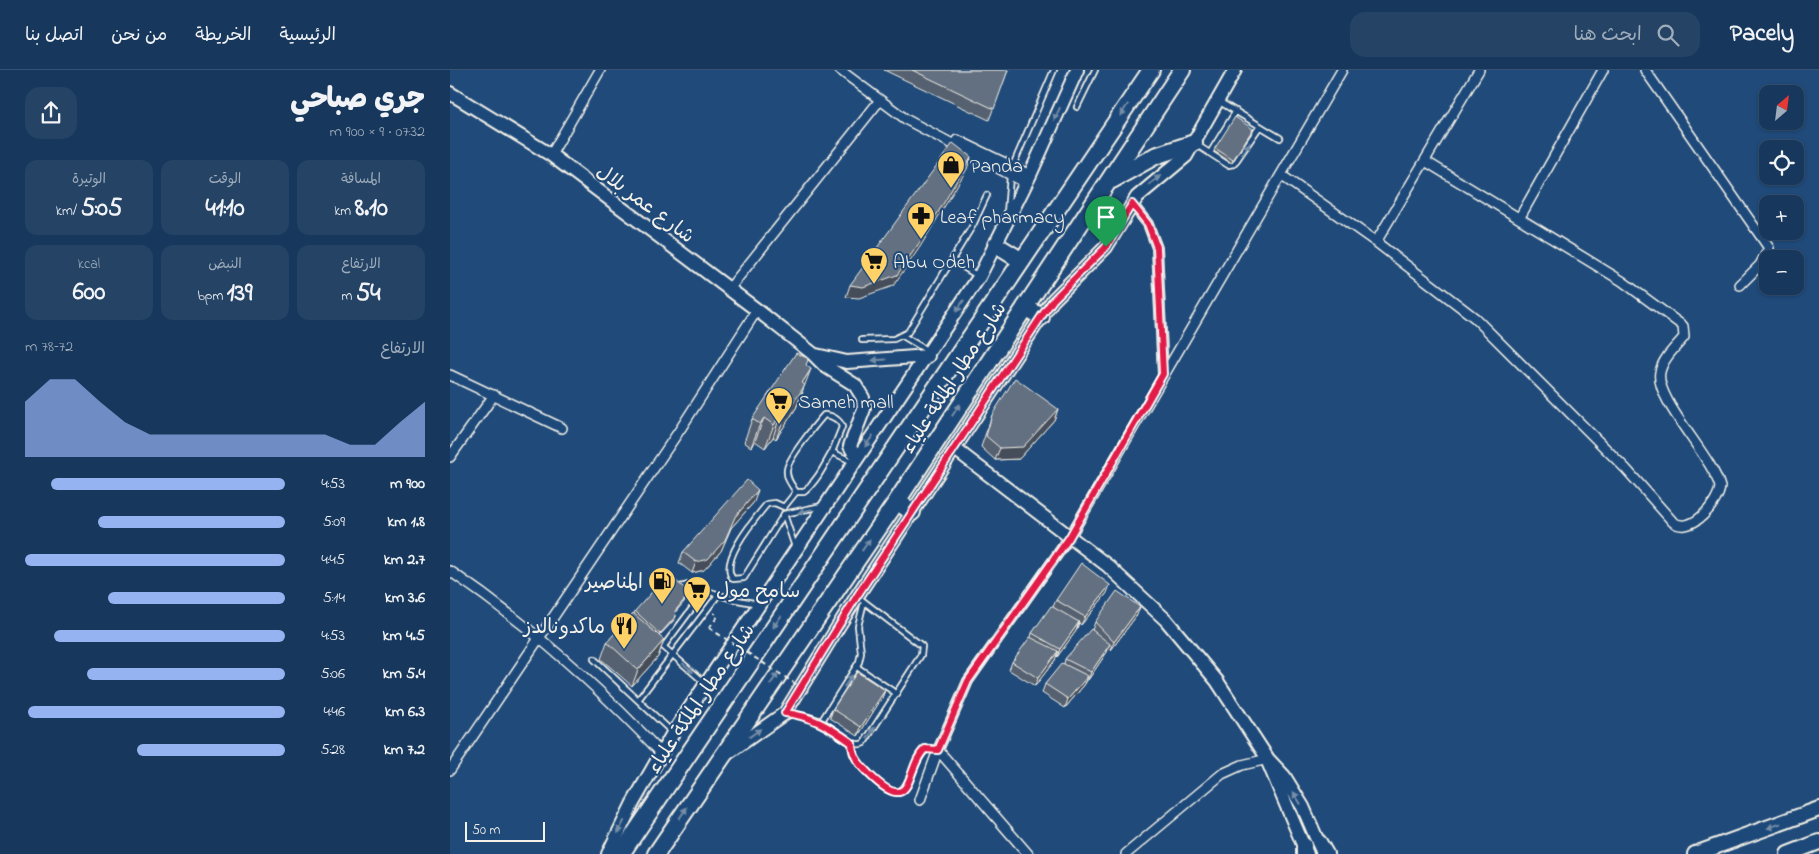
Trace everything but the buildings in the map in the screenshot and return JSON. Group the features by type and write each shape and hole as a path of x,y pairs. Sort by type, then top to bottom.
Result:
{"highway":[{"name":"شارع مطار الملكة علياء","path":"621,854 1151,70"},
{"name":"شارع مطار الملكة علياء","path":"656,854 897,501 1182,70"},
{"path":"1110,181 1155,156 1194,143"},
{"path":"996,245 1022,261"},
{"path":"1025,306 1041,317"},
{"path":"897,501 912,512"}],"main road":[{"path":"1695,854 1819,809"},
{"path":"1788,854 1819,842"}],"street":[{"path":"551,155 600,70"},
{"path":"840,70 902,115 1028,179"},
{"path":"608,854 633,803 673,733 979,277 1028,179 1077,70"},
{"path":"717,763 759,730 785,713 861,599 912,512 1041,317 1053,300 1106,247 1132,204 1150,184 1181,161 1194,143 1235,70"},
{"path":"920,800 962,692 973,672 1069,538 1342,70"},
{"path":"1376,242 1479,70"},
{"path":"1520,217 1603,70"},
{"path":"1646,70 1769,248 1760,265 1740,285"},
{"name":"شارع عمر بلال","path":"450,93 551,155 757,310 812,353 825,366 854,385 861,393 864,409 850,446 855,461"},
{"path":"729,289 880,100"},
{"path":"1281,175 1376,242 1475,318 1626,469 1673,522 1678,526 1690,525 1715,502 1720,487 1701,452 1668,401 1660,380 1663,364 1684,337 1683,326 1622,282 1520,217 1425,161"},
{"path":"1132,204 1148,224 1157,248 1163,374"},
{"path":"450,770 681,428 757,310"},
{"name":"شارع عمر بلال","path":"812,353 828,359 847,362 929,354"},
{"path":"450,375 562,428"},
{"path":"450,457 494,395"},
{"path":"955,449 1108,566 1166,620 1217,681 1268,759 1284,776 1303,807 1323,850"},
{"path":"450,572 540,637 602,693 661,753"},
{"path":"938,750 1028,854"},
{"path":"1268,759 1270,770 1305,851"},
{"path":"1126,854 1222,774 1242,765 1268,759"}],"lane":[{"path":"1005,226 1012,171 1054,70"},
{"path":"1077,107 1094,70"},
{"path":"1218,101 1280,138"},
{"path":"1210,153 1236,111"},
{"path":"1194,143 1228,164 1234,164 1260,126"},
{"path":"862,340 894,339 903,336 911,327 978,216 987,195"},
{"path":"952,260 979,277"},
{"path":"903,336 929,354"},
{"path":"826,414 839,421 842,427 832,452 819,475 804,492 796,492 787,478 786,468 809,433 826,414"},
{"path":"832,452 855,461"},
{"path":"795,551 784,514 784,507 796,492"},
{"path":"784,507 775,503 766,504 744,532 728,564 730,575 733,579 744,578 784,514"},
{"path":"784,514 806,511 826,504"},
{"path":"680,588 689,585 718,595 760,604"},
{"path":"664,646 705,591"},
{"path":"638,700 718,595"},
{"path":"821,722 857,667 861,652 858,626 861,599"},
{"path":"785,713 821,722 852,743 856,745 864,744 897,694 923,649 861,599"},
{"path":"650,635 706,684"},
{"path":"594,658 673,733"},
{"path":"857,667 897,694"},
{"path":"866,684 871,677"},
{"path":"835,731 840,723"},
{"path":"852,743 855,756 866,770 888,790 895,792 902,790 908,784 922,752 930,748 938,750"}],"path":[{"path":"708,609 718,616 708,628 808,692"}],"place":[{"name":"Panda","path":"951,189"},
{"name":"Leaf pharmacy","path":"921,240"},
{"name":"Abu Odeh","path":"874,285"},
{"name":"Sameh mall","path":"779,425"},
{"name":"المناصير","path":"662,605"},
{"name":"سامح مول","path":"697,614"},
{"name":"ماكدونالدز","path":"624,650"}],"route":[{"path":"1132,204 1148,224 1157,248 1163,374 1069,538 973,672 962,692 938,750 930,748 922,752 906,788 898,792 888,790 857,761 852,743 821,722 809,717 785,713 840,622 1041,317 1053,300 1106,247 1132,204"}]}
